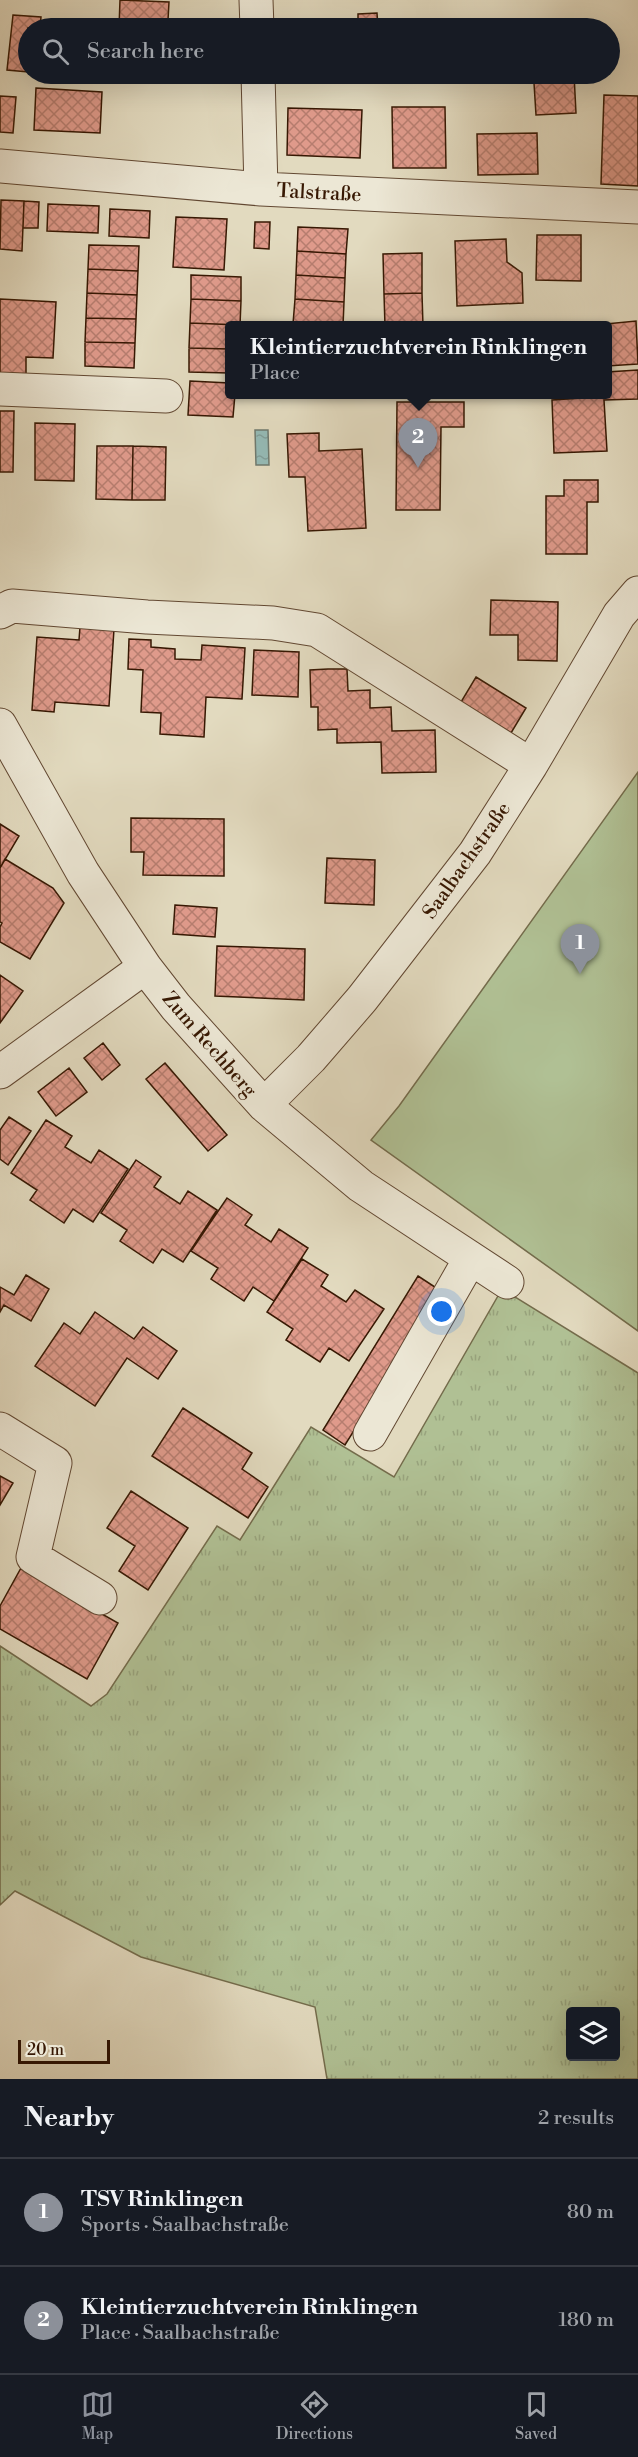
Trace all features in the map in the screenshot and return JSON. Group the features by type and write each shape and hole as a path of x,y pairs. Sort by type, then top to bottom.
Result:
{"street":[{"path":"256,0 257,18"},
{"path":"258,84 261,189"},
{"name":"Talstraße","path":"0,166 261,189 638,207"},
{"path":"0,389 166,396"},
{"name":"Saalbachstraße","path":"264,1105 311,1058 362,999 475,854 531,765 619,615 638,593"},
{"path":"0,612 12,606 147,617 273,623 317,630 531,765"},
{"name":"Zum Rechberg","path":"0,725 83,873 145,967 176,1007 264,1105 361,1186 507,1282"},
{"path":"0,1071 145,967"},
{"path":"370,1434 470,1259"},
{"path":"0,1429 55,1462 33,1557 100,1598"}],"green space":[{"path":"638,772 638,1331 371,1140 399,1106"},
{"path":"502,1289 638,1373 638,2079 327,2079 315,2007 141,1957 15,1891 0,1905 0,1646 91,1706 107,1694 217,1526 240,1540 311,1427 394,1477"}],"water":[{"path":"255,430 268,430 269,465 256,465"}],"building":[{"path":"120,0 169,2 168,18 119,18"},
{"path":"377,13 377,18 358,18 358,14"},
{"path":"13,15 41,17 18,18 18,71 7,70"},
{"path":"534,84 575,84 576,113 536,115"},
{"path":"36,88 102,92 100,133 34,130"},
{"path":"604,95 638,96 638,186 601,184"},
{"path":"0,96 16,97 13,133 0,132"},
{"path":"392,107 445,107 446,168 393,168"},
{"path":"288,108 362,110 360,158 287,155"},
{"path":"537,133 538,174 478,175 477,134"},
{"path":"1,200 24,201 22,251 0,249"},
{"path":"24,201 39,202 38,228 23,228"},
{"path":"48,204 99,206 98,233 47,231"},
{"path":"110,209 150,211 149,238 109,236"},
{"path":"176,217 227,219 224,270 173,267"},
{"path":"255,222 270,222 269,249 254,248"},
{"path":"298,227 348,229 346,254 297,251"},
{"path":"537,235 581,235 581,281 536,280"},
{"path":"506,239 507,262 522,273 523,303 457,306 455,241"},
{"path":"89,245 139,246 138,271 88,269"},
{"path":"297,251 346,254 345,278 296,275"},
{"path":"422,253 422,293 384,294 383,254"},
{"path":"88,269 138,271 137,295 87,293"},
{"path":"191,275 241,277 241,301 191,299"},
{"path":"296,275 345,278 344,302 295,299"},
{"path":"87,293 137,295 136,319 86,318"},
{"path":"422,293 423,321 385,321 384,294"},
{"path":"0,299 56,302 53,358 26,357 26,374 0,373"},
{"path":"191,299 241,301 240,321 225,321 225,324 190,323"},
{"path":"295,299 344,302 343,321 293,321"},
{"path":"86,318 136,319 135,343 85,342"},
{"path":"636,321 638,364 612,366 612,323"},
{"path":"190,323 225,324 225,349 189,348"},
{"path":"85,342 135,343 134,368 85,366"},
{"path":"189,348 225,349 225,373 189,372"},
{"path":"638,370 638,399 604,400 607,451 554,453 552,400 612,399 612,372"},
{"path":"190,381 225,383 225,399 235,399 233,417 188,415"},
{"path":"397,402 464,402 464,427 441,427 440,510 396,510"},
{"path":"0,411 14,411 13,472 0,472"},
{"path":"35,423 75,424 74,481 35,480"},
{"path":"319,433 319,451 362,449 366,528 308,531 305,477 289,477 287,434"},
{"path":"97,446 133,446 132,500 96,499"},
{"path":"133,446 166,447 165,500 132,500"},
{"path":"564,480 598,480 598,502 587,502 587,554 546,554 546,496 564,496"},
{"path":"491,600 558,602 557,661 518,660 518,635 490,635"},
{"path":"80,627 114,629 109,706 55,702 54,712 32,710 37,637 79,640"},
{"path":"129,639 151,640 151,647 175,649 175,659 201,660 202,645 245,648 242,699 206,697 204,737 160,734 161,713 141,712 143,670 128,669"},
{"path":"254,650 299,652 298,697 252,695"},
{"path":"347,669 348,691 370,690 370,708 391,707 392,731 435,730 436,772 382,773 381,742 337,743 337,729 318,730 318,707 311,707 310,670"},
{"path":"476,677 526,708 511,733 461,702"},
{"path":"131,818 224,819 224,876 143,875 144,852 131,852"},
{"path":"0,824 19,836 0,868"},
{"path":"327,858 375,860 374,905 325,903"},
{"path":"5,859 53,888 64,903 30,959 0,942 2,923 0,922 0,868"},
{"path":"175,905 217,908 215,937 173,934"},
{"path":"217,946 305,949 304,1000 215,996"},
{"path":"0,975 23,991 0,1023"},
{"path":"103,1043 120,1065 102,1080 84,1058"},
{"path":"165,1063 227,1135 208,1151 146,1079"},
{"path":"69,1068 87,1092 56,1116 38,1092"},
{"path":"9,1117 31,1131 8,1165 0,1159 0,1130"},
{"path":"46,1120 72,1136 65,1147 91,1163 99,1150 128,1169 93,1222 73,1209 64,1223 30,1200 37,1190 11,1173"},
{"path":"136,1160 161,1177 154,1187 180,1204 188,1191 217,1210 183,1262 162,1249 153,1263 120,1241 127,1230 101,1213"},
{"path":"227,1198 252,1215 245,1225 271,1242 279,1229 308,1248 274,1301 253,1287 244,1301 211,1279 218,1268 191,1251"},
{"path":"302,1259 328,1275 321,1286 346,1302 355,1290 384,1309 349,1361 329,1348 320,1362 286,1340 293,1329 267,1312"},
{"path":"26,1275 49,1289 31,1321 4,1305 0,1312 0,1287 14,1295"},
{"path":"418,1276 441,1291 345,1445 323,1430"},
{"path":"95,1312 134,1339 143,1327 177,1351 158,1379 127,1358 95,1406 35,1366 64,1323 80,1334"},
{"path":"183,1408 252,1453 242,1469 268,1487 248,1518 152,1456"},
{"path":"0,1476 13,1483 0,1505"},
{"path":"131,1491 188,1528 148,1590 119,1571 135,1546 107,1528"},
{"path":"21,1568 118,1623 87,1679 0,1629 0,1606"}],"place":[{"name":"Kleintierzuchtverein Rinklingen","path":"418,468"},
{"name":"TSV Rinklingen","path":"580,974"}]}
